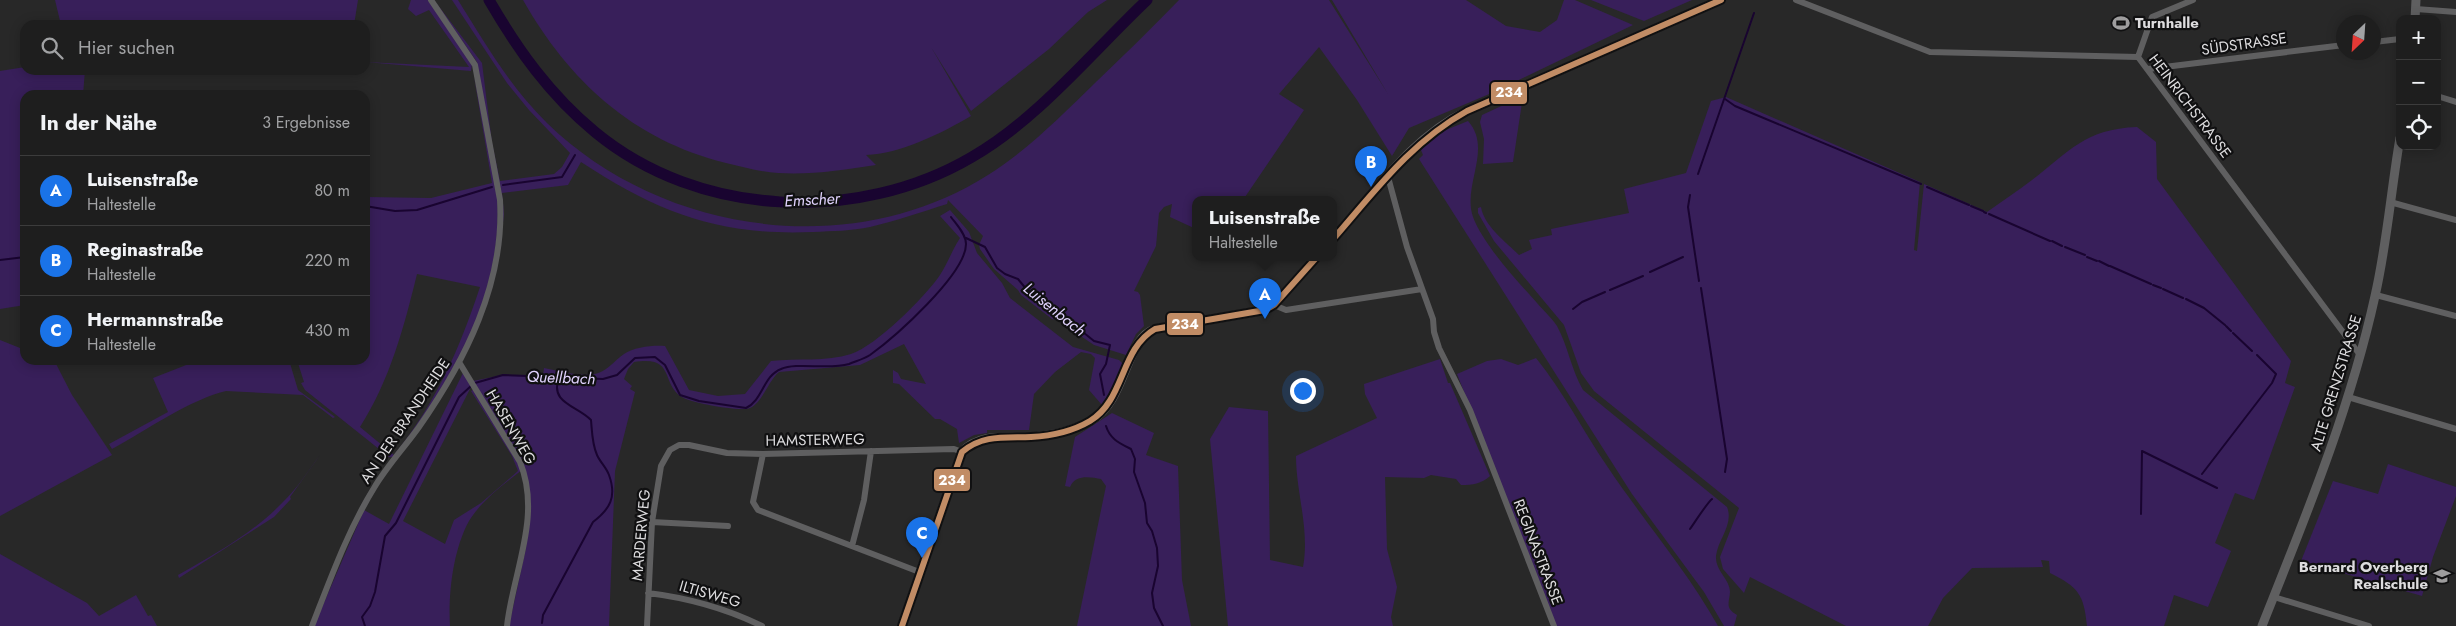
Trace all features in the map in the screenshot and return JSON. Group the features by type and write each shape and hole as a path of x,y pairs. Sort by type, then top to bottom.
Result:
{"main road":[{"path":"1337,235 1388,177 1440,124 1721,0"},
{"name":"ALTE GRENZSTRASSE","path":"2262,626 2321,478 2360,356 2376,295 2398,150"},
{"path":"902,626 922,574 962,452 970,444 981,439 1042,436 1078,427 1094,419 1113,400 1139,340 1150,330 1256,313 1274,305 1313,261"}],"street":[{"name":"AN DER BRANDHEIDE","path":"312,626 373,490 420,425 459,362 475,330 495,263 501,216 500,200 475,64 431,0"},
{"name":"HEINRICHSTRASSE","path":"1796,0 1930,52 2138,57 2360,356"},
{"path":"2138,57 2152,17 2193,0"},
{"path":"2416,9 2456,12"},
{"path":"2381,41 2396,39"},
{"name":"SÜDSTRASSE","path":"2148,69 2336,46"},
{"path":"2441,97 2456,102"},
{"name":"REGINASTRASSE","path":"1388,177 1433,319 1434,332 1439,348 1470,410 1554,626"},
{"path":"2390,202 2456,220"},
{"path":"1274,305 1277,308 1291,309 1422,289"},
{"path":"2376,295 2456,316"},
{"name":"HASENWEG","path":"459,362 520,462 526,479 528,499 520,572 507,626"},
{"path":"2348,397 2456,430"},
{"name":"HAMSTERWEG","path":"670,450 679,445 689,445 727,453 763,454 954,449 962,452"},
{"name":"MARDERWEG","path":"647,626 652,522 661,466 670,450"},
{"path":"852,546 864,500 871,452"},
{"path":"763,454 753,502 758,510 922,574"},
{"path":"652,522 728,526"},
{"name":"ILTISWEG","path":"648,593 694,600 738,614 762,626"},
{"path":"2274,596 2369,626"}],"shaded area":[{"path":"55,0 358,0 355,20 60,20"},
{"path":"411,0 428,0 472,64 471,71 370,62 469,67 429,10 416,16 408,9"},
{"path":"434,0 482,63 492,143 500,181 554,174 562,167 570,153 529,110 507,83 452,0 458,0 521,95 547,123 593,161 645,190 701,211 759,223 818,226 877,219 934,202 988,175 1045,131 1179,0 1329,0 1388,94 1332,0 1466,0 1506,26 1540,32 1557,20 1564,0 1575,0 1633,25 1494,92 1409,128 1392,156 1357,100 1319,47 1279,94 1304,110 1246,196 1192,196 1192,227 1170,217 1172,204 1164,207 1159,213 1156,246 1134,291 1140,295 1144,326 1136,334 1126,355 1094,345 1057,320 1052,319 1021,295 1018,290 994,269 980,249 979,245 983,236 948,200 947,204 863,228 813,232 748,230 691,218 664,208 637,195 581,162 568,185 502,193 504,214 499,256 502,217 477,62"},
{"path":"523,0 1107,0 1088,12 1049,49 971,111 931,47 971,116 934,136 907,147 879,154 866,155 876,165 827,172 790,173 752,169 692,153 633,123 583,81 541,29"},
{"path":"1591,0 1692,0 1644,21"},
{"path":"20,68 20,75 85,75 83,90 20,90 20,306 0,309 0,71"},
{"path":"474,77 490,149 497,192 497,229 493,265 483,300 470,334 454,366 436,398 415,428 393,457 389,457 305,390 301,383 304,382 299,365 370,365 370,197 431,198 492,183","holes":["417,274 480,287 464,333 434,396 394,455 360,427 371,409 388,372 407,314"]},
{"path":"1523,96 1513,162 1483,164 1484,139 1480,122 1482,115"},
{"path":"1726,97 1920,182 1914,250 1917,251 1924,184 1987,212 2027,184 2079,143 2091,137 2104,132 2137,127 2156,142 2157,179 2291,361 2285,383 2295,387 2254,500 2235,493 2215,543 2231,551 2208,607 2174,595 2164,626 2087,626 2084,606 2078,593 2073,587 2050,573 2049,561 2041,560 2043,567 1972,568 1943,598 1928,626 1846,626 1750,577 1744,593 1723,569 1720,557 1739,508 1594,391 1581,373 1564,325 1494,241 1478,213 1478,208 1481,207 1486,221 1519,255 1532,249 1529,240 1552,235 1551,229 1629,213 1624,189 1686,173 1711,101"},
{"path":"1468,121 1475,132 1478,143 1478,155 1471,192 1473,217 1484,239 1501,262 1557,326 1583,390 1727,507 1729,519 1717,550 1716,561 1728,583 1730,592 1729,608 1737,615 1734,626 1724,626 1704,592 1632,494 1419,159 1423,155 1421,150 1441,132"},
{"path":"950,210 969,232 977,253 1002,283 1010,298 1073,347 1119,360 1123,364 1108,397 1102,405 1089,390 1095,358 1091,354 1081,352 1055,372 1034,394 1029,430 987,430 987,433 974,435 959,443 957,429 940,419 935,419 899,384 893,383 893,370 898,373 901,379 926,384 904,344 860,365 779,372 755,405 745,409 695,402 682,397 671,385 662,366 647,361 634,362 628,369 624,379 632,386 630,389 635,392 615,471 609,626 509,626 526,548 529,484 473,381 503,375 543,376 544,368 576,374 595,374 606,369 620,357 633,350 644,347 665,346 689,390 718,396 745,394 771,361 822,359 851,354 873,341 899,320 923,296 940,275 960,238 940,216"},
{"path":"0,340 20,348 20,365 57,365 72,395 112,455 0,516"},
{"path":"1536,358 1555,384 1598,453 1706,605 1718,626 1555,626 1457,374 1487,361 1501,359 1518,365"},
{"path":"1440,359 1448,383 1450,383 1490,476 1483,481 1469,485 1461,485 1456,479 1431,475 1424,478 1385,477 1387,549 1397,587 1391,617 1393,626 1228,626 1210,439 1229,407 1268,411 1270,560 1303,567 1305,539 1296,456 1377,418 1365,394 1364,384"},
{"path":"186,365 290,365 298,390 335,417 333,418 303,395 226,391 183,408 112,449 109,444 168,412 153,378"},
{"path":"463,373 473,383 403,521 445,544 454,520 481,503 518,471 512,456 471,391 474,389 522,470 493,493 469,521 455,559 451,586 450,626 314,626 364,510 389,524"},
{"path":"1112,413 1154,433 1146,455 1178,466 1182,580 1191,626 1077,626 1106,486 1101,479 1088,477 1079,478 1070,487 1065,486 1075,437"},
{"path":"320,455 290,497 291,499 274,517 179,578 178,575 233,543 271,514 293,492"},
{"path":"2388,464 2456,487 2456,496 2433,557 2422,596 2301,561 2333,481 2378,494"},
{"path":"0,554 87,603 99,616 136,595 148,616 151,615 157,626 0,626"}],"waterway":[{"name":"Emscher","path":"489,0 511,37 549,87 595,132 636,161 682,182 730,195 780,202 830,201 880,193 927,179 972,157 1019,124 1042,104 1147,0"},
{"path":"1698,174 1754,13"},
{"path":"1725,99 1735,106 1921,184"},
{"path":"503,185 562,177 575,155"},
{"path":"370,207 395,211 417,210 492,187"},
{"path":"1927,187 1969,205"},
{"path":"1690,195 1688,207 1699,281"},
{"path":"1971,206 1983,211"},
{"path":"1989,214 2050,241"},
{"name":"Quellbach","path":"475,383 503,375 603,379 617,375 635,358 655,357 665,365 680,395 699,401 746,408 756,400 770,377 781,369 796,366 841,366 849,364 870,355 896,334 942,288 963,257 966,240 951,217"},
{"name":"Luisenbach","path":"966,238 985,247 997,268 1005,274 1018,279 1027,290 1036,294 1047,307 1063,316 1094,341 1110,345 1106,364 1100,374 1104,395"},
{"path":"2052,241 2062,246"},
{"path":"2065,247 2085,255"},
{"path":"1650,272 1683,257"},
{"path":"2087,257 2097,261"},
{"path":"0,260 20,258"},
{"path":"2099,261 2109,266"},
{"path":"2110,266 2151,284"},
{"path":"1610,290 1643,276"},
{"path":"2153,285 2161,288"},
{"path":"1701,288 1727,459 1725,472"},
{"path":"2163,289 2183,298"},
{"path":"1573,309 1582,302 1605,292"},
{"path":"2186,299 2204,308 2225,325"},
{"path":"2226,326 2231,331"},
{"path":"2233,333 2252,351"},
{"path":"2202,474 2272,383 2276,374 2257,355"},
{"path":"542,623 543,615 593,522 608,507 612,496 609,475 598,458 594,446 591,420 561,399 557,386 559,378"},
{"name":"Quellbach","path":"365,626 362,617 370,606 375,592 385,536 396,523 459,397 471,386"},
{"name":"Luisenbach","path":"1106,426 1119,443 1131,449 1135,459 1134,472 1145,503 1147,523 1152,531 1157,548 1158,566 1152,593 1154,608 1163,626"},
{"path":"2141,514 2142,451 2217,488"},
{"path":"1690,529 1712,499"}],"transit line":[{"name":"234","path":"1337,234 1395,168 1428,137 1447,123 1467,111 1721,0"},
{"name":"234","path":"902,626 962,452 970,446 986,440 1054,434 1076,428 1090,421 1110,401 1135,349 1155,329 1265,310 1274,305 1313,261"}],"place":[{"name":"Turnhalle","path":"2121,23"},
{"name":"Reginastraße","path":"1371,187"},
{"name":"Luisenstraße","path":"1265,319"},
{"name":"Hermannstraße","path":"922,558"},
{"name":"Bernard Overberg Realschule","path":"2442,576"}]}
